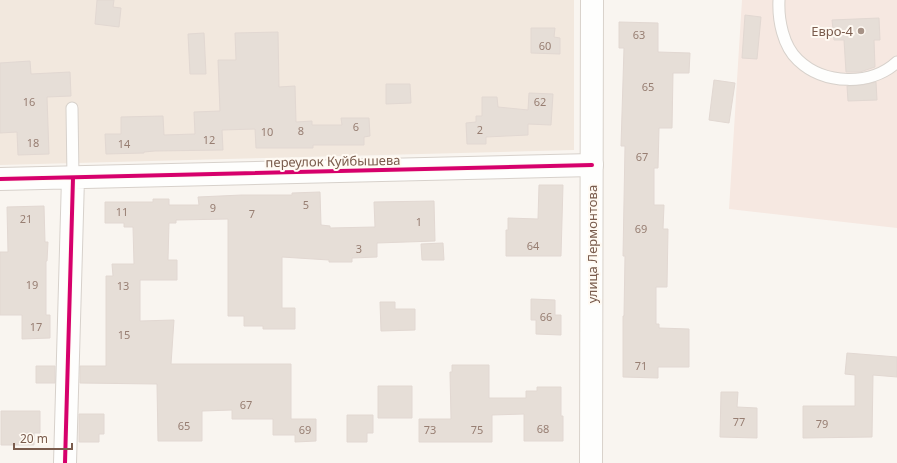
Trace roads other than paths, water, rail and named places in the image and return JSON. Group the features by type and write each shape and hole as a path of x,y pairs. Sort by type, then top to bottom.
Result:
{"street":[{"name":"улица Лермонтова","path":"591,463 592,0"},
{"name":"переулок Куйбышева","path":"0,179 592,165"},
{"path":"65,463 73,178"}],"lane":[{"path":"778,0 780,23 786,42 798,60 813,72 832,78 849,80 880,74 897,62"},
{"path":"72,108 73,178"}],"place":[{"name":"Евро-4","path":"861,31"}]}
